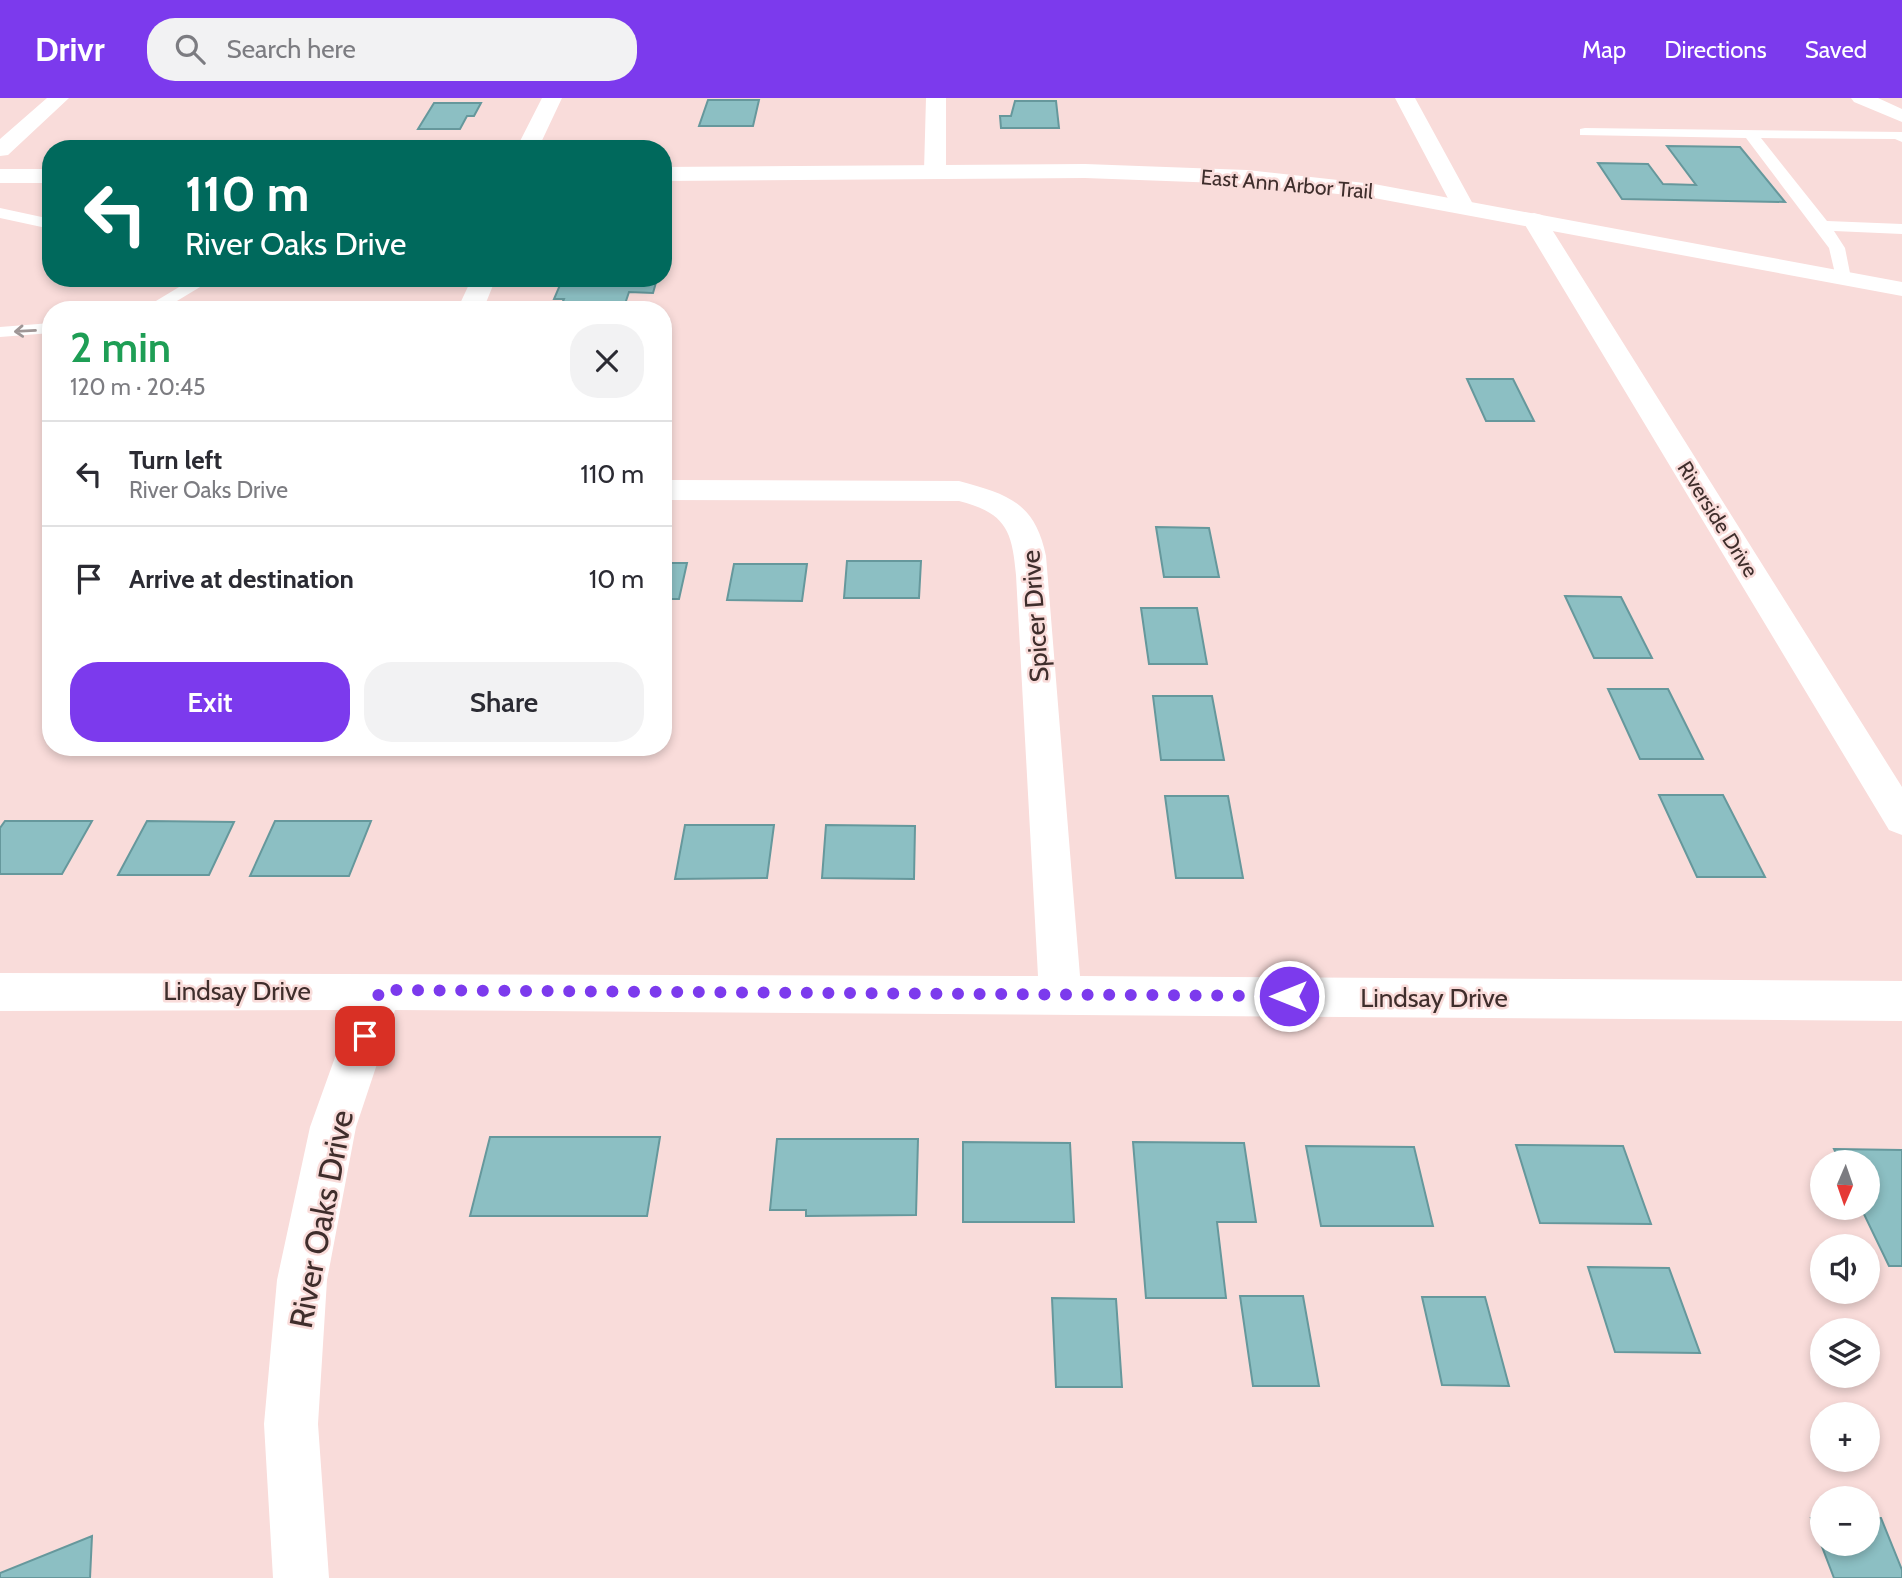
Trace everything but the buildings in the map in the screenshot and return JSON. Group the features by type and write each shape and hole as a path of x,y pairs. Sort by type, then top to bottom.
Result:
{"street":[{"path":"0,150 59,98"},
{"path":"531,140 552,98"},
{"path":"935,171 936,98"},
{"path":"1405,98 1463,206"},
{"path":"1861,98 1902,116"},
{"name":"East Ann Arbor Trail","path":"672,174 1085,171 1247,177 1340,186 1463,206 1902,289"},
{"path":"0,176 42,176"},
{"name":"Riverside Drive","path":"1534,220 1902,818"},
{"name":"Spicer Drive","path":"672,490 959,491 990,500 1016,515 1028,534 1032,572 1060,995"},
{"name":"Lindsay Drive","path":"0,992 380,990 1902,1001"},
{"name":"River Oaks Drive","path":"301,1578 291,1424 302,1280 334,1127 380,990"}],"lane":[{"path":"1585,132 1898,135 1902,138"},
{"path":"1750,134 1837,248 1843,278"},
{"path":"0,213 42,222"},
{"path":"1822,226 1902,229"},
{"path":"165,301 191,287"},
{"path":"0,332 42,329"}],"route":[{"path":"365,1036 380,990 1289,996"}]}
